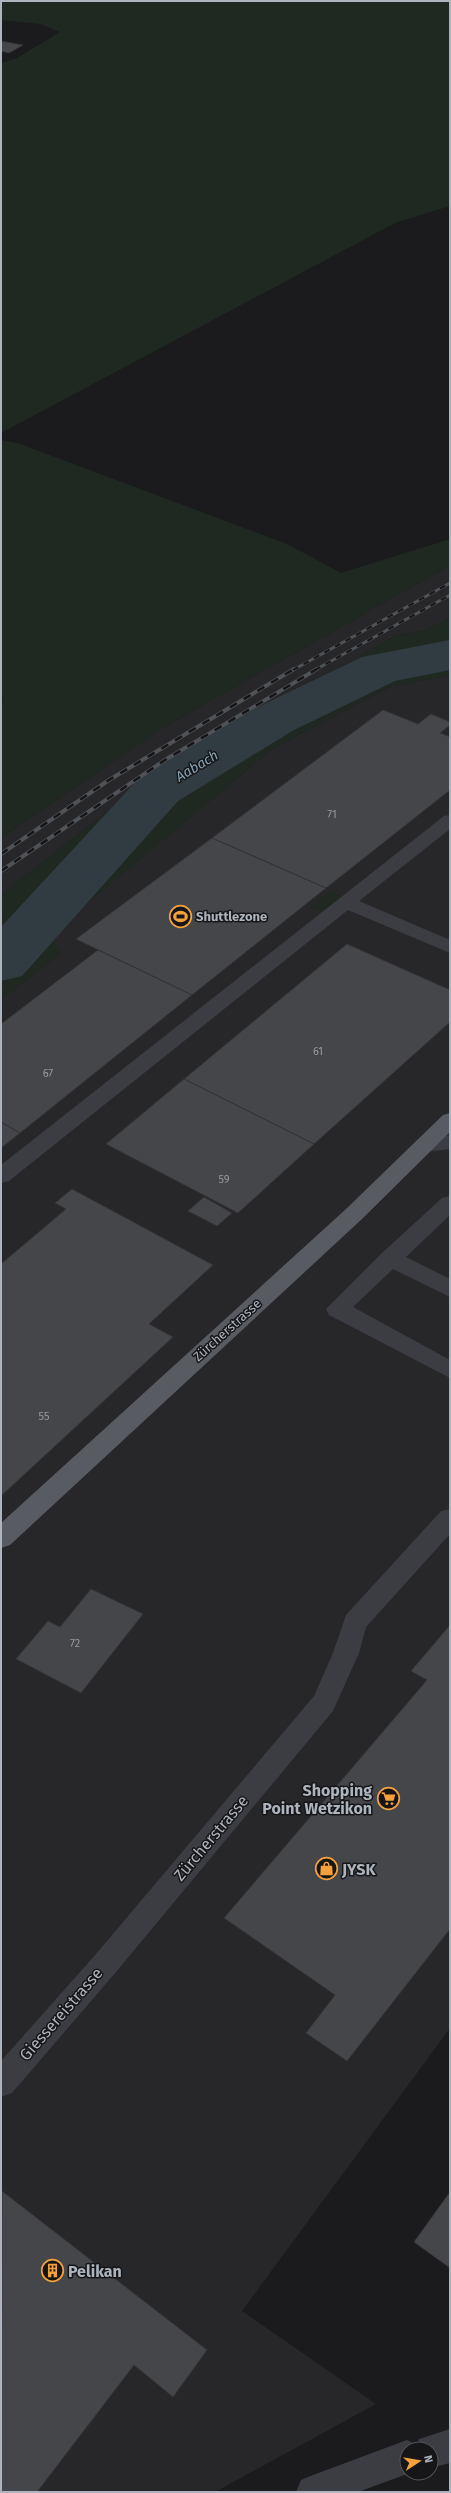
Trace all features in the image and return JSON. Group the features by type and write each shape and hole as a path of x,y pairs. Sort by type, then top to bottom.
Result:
{"main road":[{"name":"Zürcherstrasse","path":"1,1538 354,1214 450,1120"}],"street":[{"path":"1,1176 450,820"},
{"path":"347,903 450,947"},
{"path":"424,1145 450,1142"},
{"path":"450,1202 336,1309 450,1370"},
{"path":"390,1258 450,1289"},
{"name":"Zürcherstrasse","path":"106,1963 324,1703 346,1653 356,1622 450,1518"},
{"name":"Giessereistrasse","path":"1,2083 106,1963"},
{"path":"439,2449 450,2446"},
{"path":"313,2492 399,2461"}],"shaded area":[{"path":"1,1 450,1 450,206 395,223 1,433 1,63 17,58 60,32 40,24 1,20"},
{"path":"1,440 20,444 287,544 341,573 450,539 450,565 162,728 1,838 1,704 3,698 1,697"},
{"path":"450,565 450,618 427,630 395,636 145,782 1,895 1,838 162,728"},
{"path":"450,618 450,675 392,686 273,748 51,934 60,954 1,999 1,895 145,782 395,636 427,630"},
{"path":"450,675 450,2028 242,2311 376,2404 215,2492 1,2492 1,999 60,954 50,934 273,748 392,686"},
{"path":"330,891 343,897 324,913 310,908"}],"building":[{"path":"1,41 23,45 9,53 1,51"},
{"path":"383,710 418,724 431,714 450,722 450,725 440,733 450,737 450,790 326,888 212,838"},
{"path":"212,838 326,888 192,995 76,939"},
{"path":"347,944 450,990 450,1022 314,1144 184,1079"},
{"path":"98,950 192,995 20,1133 1,1122 1,1024"},
{"path":"184,1079 314,1144 238,1213 106,1144"},
{"path":"1,1122 20,1133 1,1148"},
{"path":"72,1189 213,1265 149,1324 173,1337 1,1496 1,1264 66,1209 55,1203"},
{"path":"204,1197 232,1213 217,1226 188,1211"},
{"path":"91,1589 143,1614 81,1693 16,1659 48,1621 60,1627"},
{"name":"Shopping Point Wetzikon","path":"450,1625 450,1929 347,2061 306,2033 335,1995 224,1918 427,1680 411,1671"},
{"name":"Pelikan","path":"2,2191 207,2350 173,2397 134,2365 37,2492 1,2492"},
{"path":"450,2192 450,2268 414,2242"}],"waterway":[{"name":"Aabach","path":"1,963 159,789 275,719 380,668 450,655"}],"railway":[{"path":"293,670 450,583"},
{"path":"315,670 450,595"},
{"path":"1,854 109,780 294,669"},
{"path":"1,871 165,760 317,669"}],"place":[{"name":"Shuttlezone","path":"180,916"},
{"name":"Shopping Point Wetzikon","path":"388,1799"},
{"name":"JYSK","path":"327,1869"},
{"name":"Pelikan","path":"53,2271"}]}
